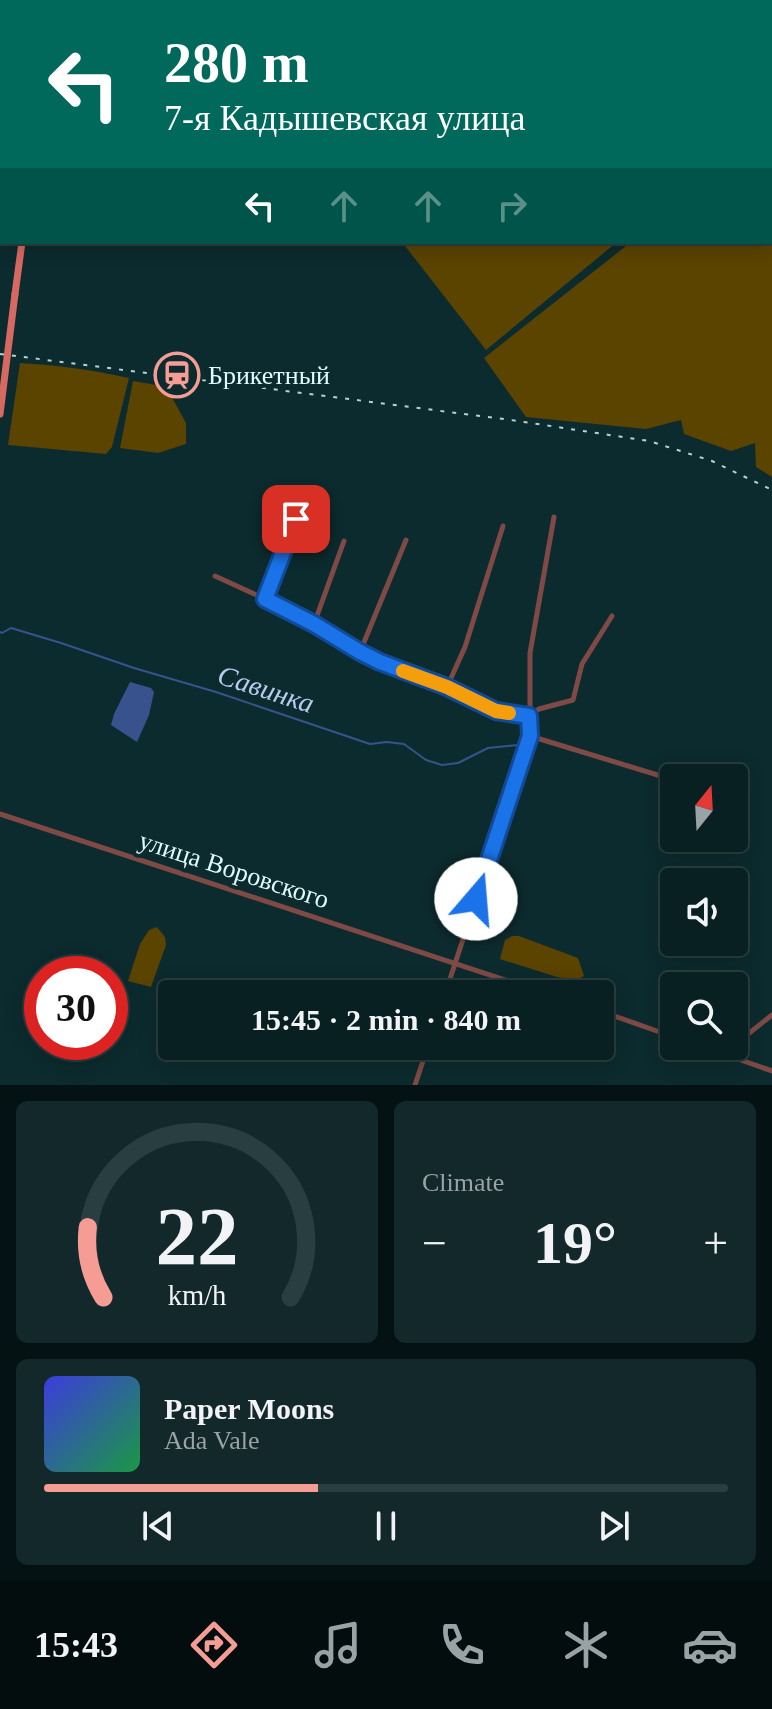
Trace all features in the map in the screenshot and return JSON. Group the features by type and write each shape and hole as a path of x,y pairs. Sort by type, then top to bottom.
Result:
{"main road":[{"path":"0,414 22,244"}],"street":[{"path":"450,980 530,736 530,653 554,517"},
{"path":"265,599 296,519"},
{"path":"447,687 465,647 503,526"},
{"path":"360,652 406,540"},
{"path":"314,624 344,541"},
{"path":"215,576 314,624 380,662 447,687 496,711 529,716 539,709 573,700 582,664 612,616"},
{"path":"530,736 660,776"},
{"name":"улица Воровского","path":"0,814 506,980"},
{"path":"748,1033 772,1015"},
{"path":"614,1016 660,1032"},
{"path":"415,1085 423,1060"},
{"path":"742,1060 772,1071"}],"shaded area":[{"path":"404,244 615,244 486,350"},
{"path":"628,244 772,244 772,477 756,467 755,443 731,451 684,434 681,420 646,429 526,417 484,358"},
{"path":"20,363 75,368 129,378 112,447 106,454 8,445"},
{"path":"133,381 162,386 169,392 186,423 186,444 158,453 120,448"},
{"path":"157,927 165,937 166,945 151,987 128,981 140,944 149,930"},
{"path":"519,936 578,958 584,976 577,980 557,977 500,959 505,940"}],"water":[{"path":"130,682 151,688 154,692 149,715 137,742 111,725"}],"waterway":[{"name":"Савинка","path":"0,632 11,628 61,643 370,744 404,744 426,760 442,765 458,763 488,748 518,745"}],"railway":[{"path":"0,354 511,420 649,441 712,461 772,490"}],"slow traffic":[{"path":"403,671 447,687 496,711 509,713"}],"place":[{"name":"Брикетный","path":"177,375"}],"route":[{"path":"296,519 265,599 380,662 447,687 496,711 529,716 530,736 476,899"}]}
